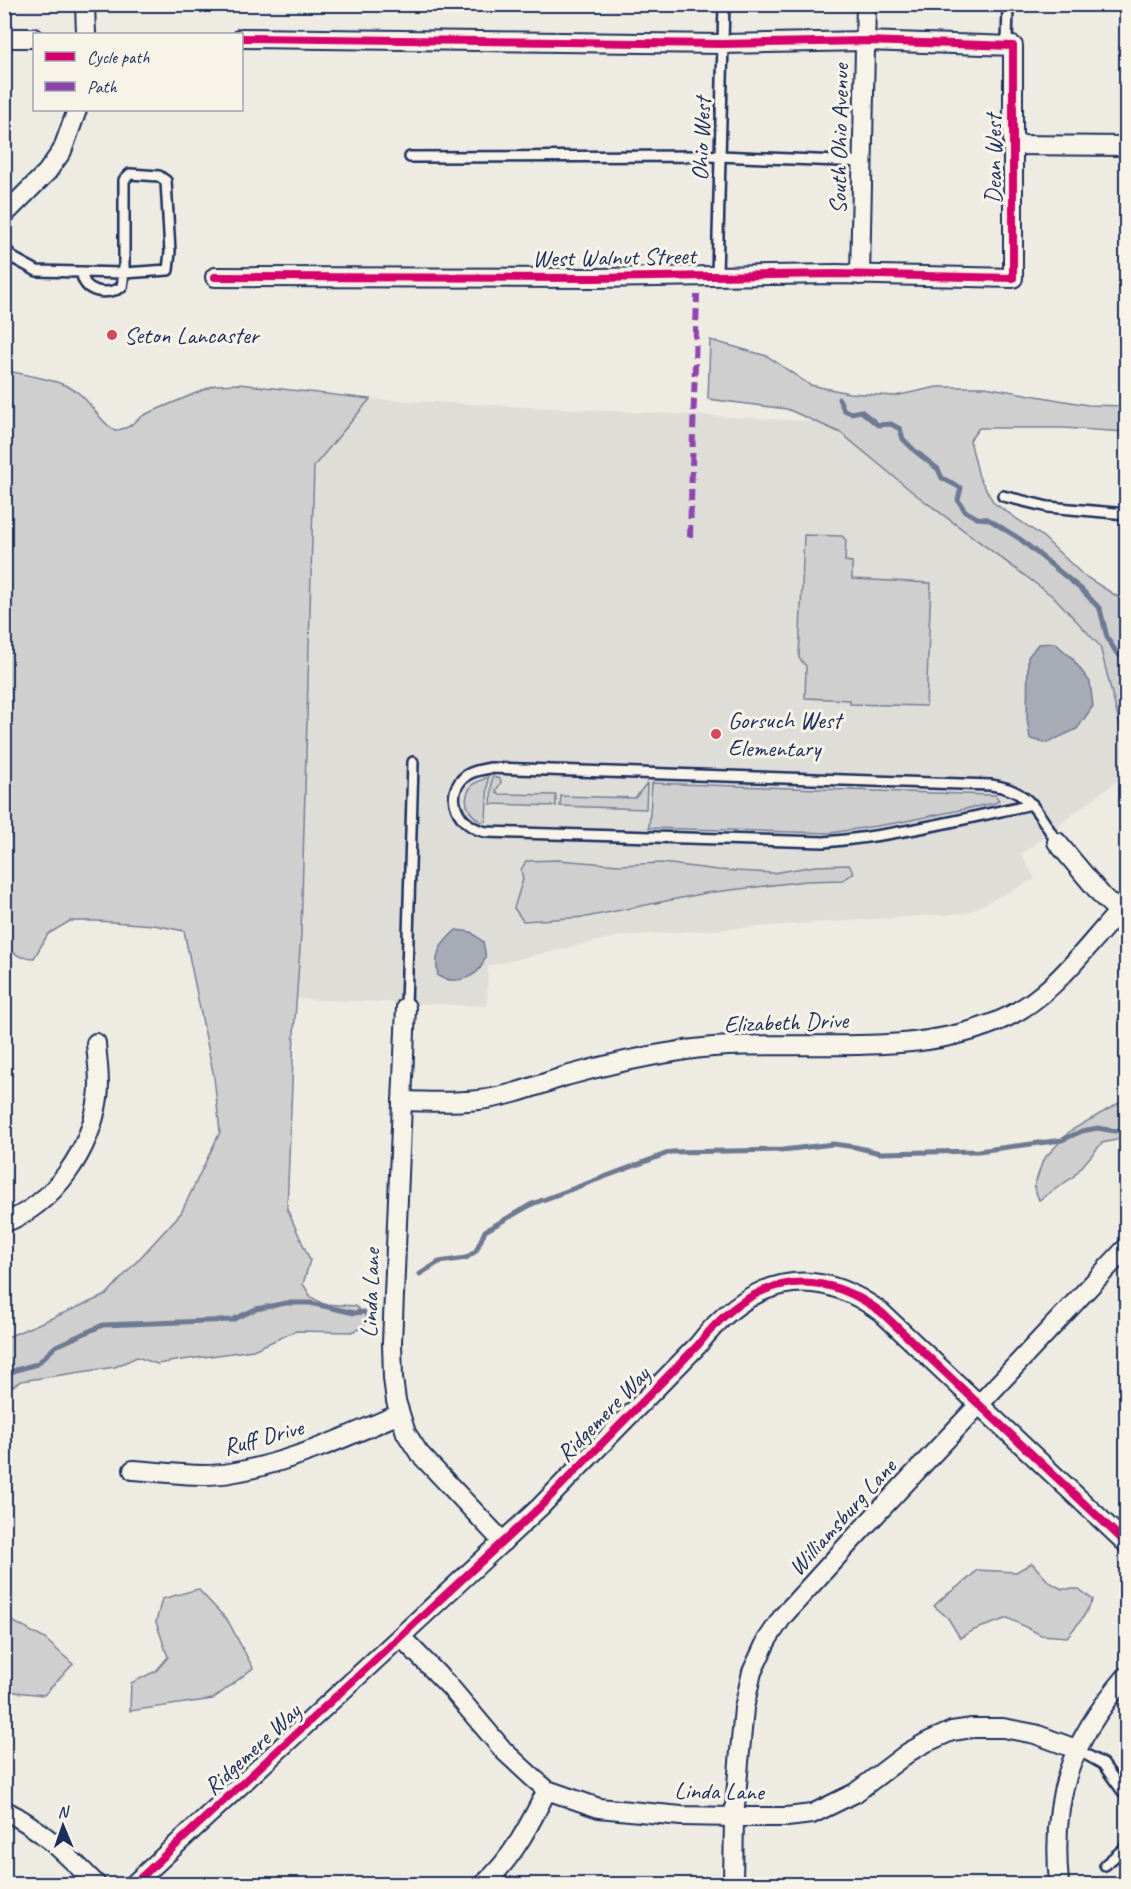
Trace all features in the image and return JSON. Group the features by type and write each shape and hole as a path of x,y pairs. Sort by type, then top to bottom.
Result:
{"street":[{"path":"85,4 86,33"},
{"name":"South Ohio Avenue","path":"860,275 866,4"},
{"path":"4,38 33,38"},
{"path":"243,38 723,44 864,41 1007,45"},
{"name":"Dean West","path":"1007,45 1012,46 1013,278"},
{"path":"4,215 47,172 62,151 77,111"},
{"path":"1013,145 1126,147"},
{"name":"West Walnut Street","path":"215,277 507,278 860,275 1013,278"},
{"path":"1057,842 1103,897 1124,911"},
{"name":"Elizabeth Drive","path":"402,1101 480,1100 626,1061 687,1050 735,1046 903,1043 973,1030 997,1022 1037,998 1056,982 1124,911"},
{"name":"Linda Lane","path":"406,1007 392,1343 393,1378 399,1414 406,1433 419,1453 503,1542"},
{"path":"4,1223 39,1204 68,1173 77,1159 90,1133 99,1096 96,1042"},
{"name":"Williamsburg Lane","path":"733,1884 734,1817 744,1706 756,1661 767,1640 783,1616 815,1581 1126,1248"},
{"name":"Ridgemere Way","path":"134,1884 540,1507 698,1345 713,1325 743,1300 772,1287 801,1282 815,1283 850,1292 866,1300 1126,1543"},
{"name":"Ruff Drive","path":"133,1470 231,1473 309,1451 399,1414"},
{"name":"Linda Lane","path":"401,1637 450,1687 504,1751 547,1790 599,1808 681,1816 787,1817 812,1814 855,1793 909,1752 952,1731 972,1728 1003,1728 1035,1734 1076,1749"},
{"path":"1059,1884 1056,1851 1057,1827 1065,1779 1076,1749 1101,1707 1126,1677"},
{"path":"484,1884 503,1867 529,1826 547,1790"},
{"path":"4,1810 37,1829 61,1848 96,1884"}],"lane":[{"name":"Ohio West","path":"717,275 724,4"},
{"name":"Dean West","path":"1007,45 1008,4"},
{"path":"410,157 719,156 863,162"},
{"path":"4,247 13,258 37,271 82,272 124,273 168,270 170,252 166,181 159,176 130,174 124,180 124,273 122,287 116,291 95,291 86,287 82,280 82,272"},
{"path":"1003,496 1048,507 1126,514"},
{"path":"406,1007 413,762"},
{"path":"1032,804 921,829 870,838 824,842 487,832 465,824 455,800 460,783 467,776 490,768 992,785 1007,787 1021,793 1032,804 1057,842"},
{"path":"1076,1749 1103,1764 1124,1788"},
{"path":"1105,1865 1126,1847"}],"shaded area":[{"path":"710,340 767,356 810,385 849,393 895,396 937,387 985,387 1088,405 1126,406 1126,432 1063,428 979,428 970,440 979,477 994,503 1042,536 1083,575 1126,602 1126,746 1100,646 1055,598 915,494 841,433 787,409 708,399"},
{"path":"9,371 58,382 76,391 115,431 128,427 144,415 215,385 239,384 370,399 314,466 301,934 294,1033 287,1209 310,1260 303,1284 311,1297 323,1304 355,1306 366,1316 365,1327 351,1332 296,1331 253,1350 157,1364 137,1357 115,1367 21,1381 5,1391 5,1338 106,1295 181,1213 220,1132 214,1077 184,931 154,925 70,921 48,934 34,958 21,957 5,948 4,373"},
{"name":"Gorsuch West Elementary","path":"316,394 370,399 850,423 1104,626 1126,693 1126,774 1021,854 1035,879 966,913 620,936 488,966 487,1006 296,999 301,915"},
{"path":"804,535 842,536 846,540 845,561 852,562 852,579 931,583 926,706 850,704 850,700 805,698 806,666 799,658"},
{"path":"1055,643 1072,658 1090,682 1093,706 1077,729 1047,743 1030,739 1027,718 1028,657 1038,644"},
{"path":"488,777 486,821 481,822 472,814 466,800 473,784"},
{"path":"492,777 500,779 501,782 496,791 498,794 556,795 556,806 491,804"},
{"path":"647,783 646,809 560,806 561,796 635,798"},
{"path":"652,783 995,795 999,800 995,803 896,823 830,833 649,828"},
{"path":"558,860 619,865 662,863 718,870 773,873 815,866 849,865 854,873 843,880 806,881 706,893 586,917 523,921 514,908 523,879 521,870 526,861"},
{"path":"456,930 471,932 483,942 485,955 482,965 472,975 459,980 445,979 438,976 437,956 445,940"},
{"path":"1126,1099 1126,1138 1102,1143 1073,1177 1039,1200 1034,1187 1043,1160 1070,1131"},
{"path":"1032,1563 1049,1582 1062,1589 1079,1589 1093,1600 1082,1619 1067,1637 1041,1635 1008,1618 974,1630 960,1638 948,1618 934,1606 977,1570 1016,1572"},
{"path":"198,1589 228,1621 253,1668 213,1699 130,1711 131,1683 156,1671 168,1657 156,1622 162,1599"},
{"path":"5,1617 45,1639 73,1664 44,1695 5,1691"}],"waterway":[{"path":"839,399 844,410 851,413 861,411 878,425 891,424 900,429 903,439 938,469 942,478 961,488 958,500 965,511 977,518 988,519 1020,539 1082,590 1100,609 1107,637 1116,652 1126,661"},
{"path":"420,1274 439,1262 466,1258 476,1251 485,1231 532,1204 671,1152 783,1150 833,1144 880,1153 978,1151 1062,1140 1082,1131 1098,1128 1114,1131 1126,1130"},
{"path":"4,1377 16,1370 37,1364 56,1346 103,1325 232,1320 256,1309 286,1303 310,1303 354,1313 364,1312"}],"marked path":[{"path":"690,537 697,295"}],"cycle path":[{"path":"215,277 596,278 836,274 1013,278 1013,46 865,41 723,44 243,38"},
{"path":"134,1884 540,1507 718,1323 738,1305 760,1292 783,1285 806,1283 830,1286 855,1296 881,1312 1126,1543"}],"place":[{"name":"Seton Lancaster","path":"112,335"},
{"name":"Gorsuch West Elementary","path":"716,734"}]}
